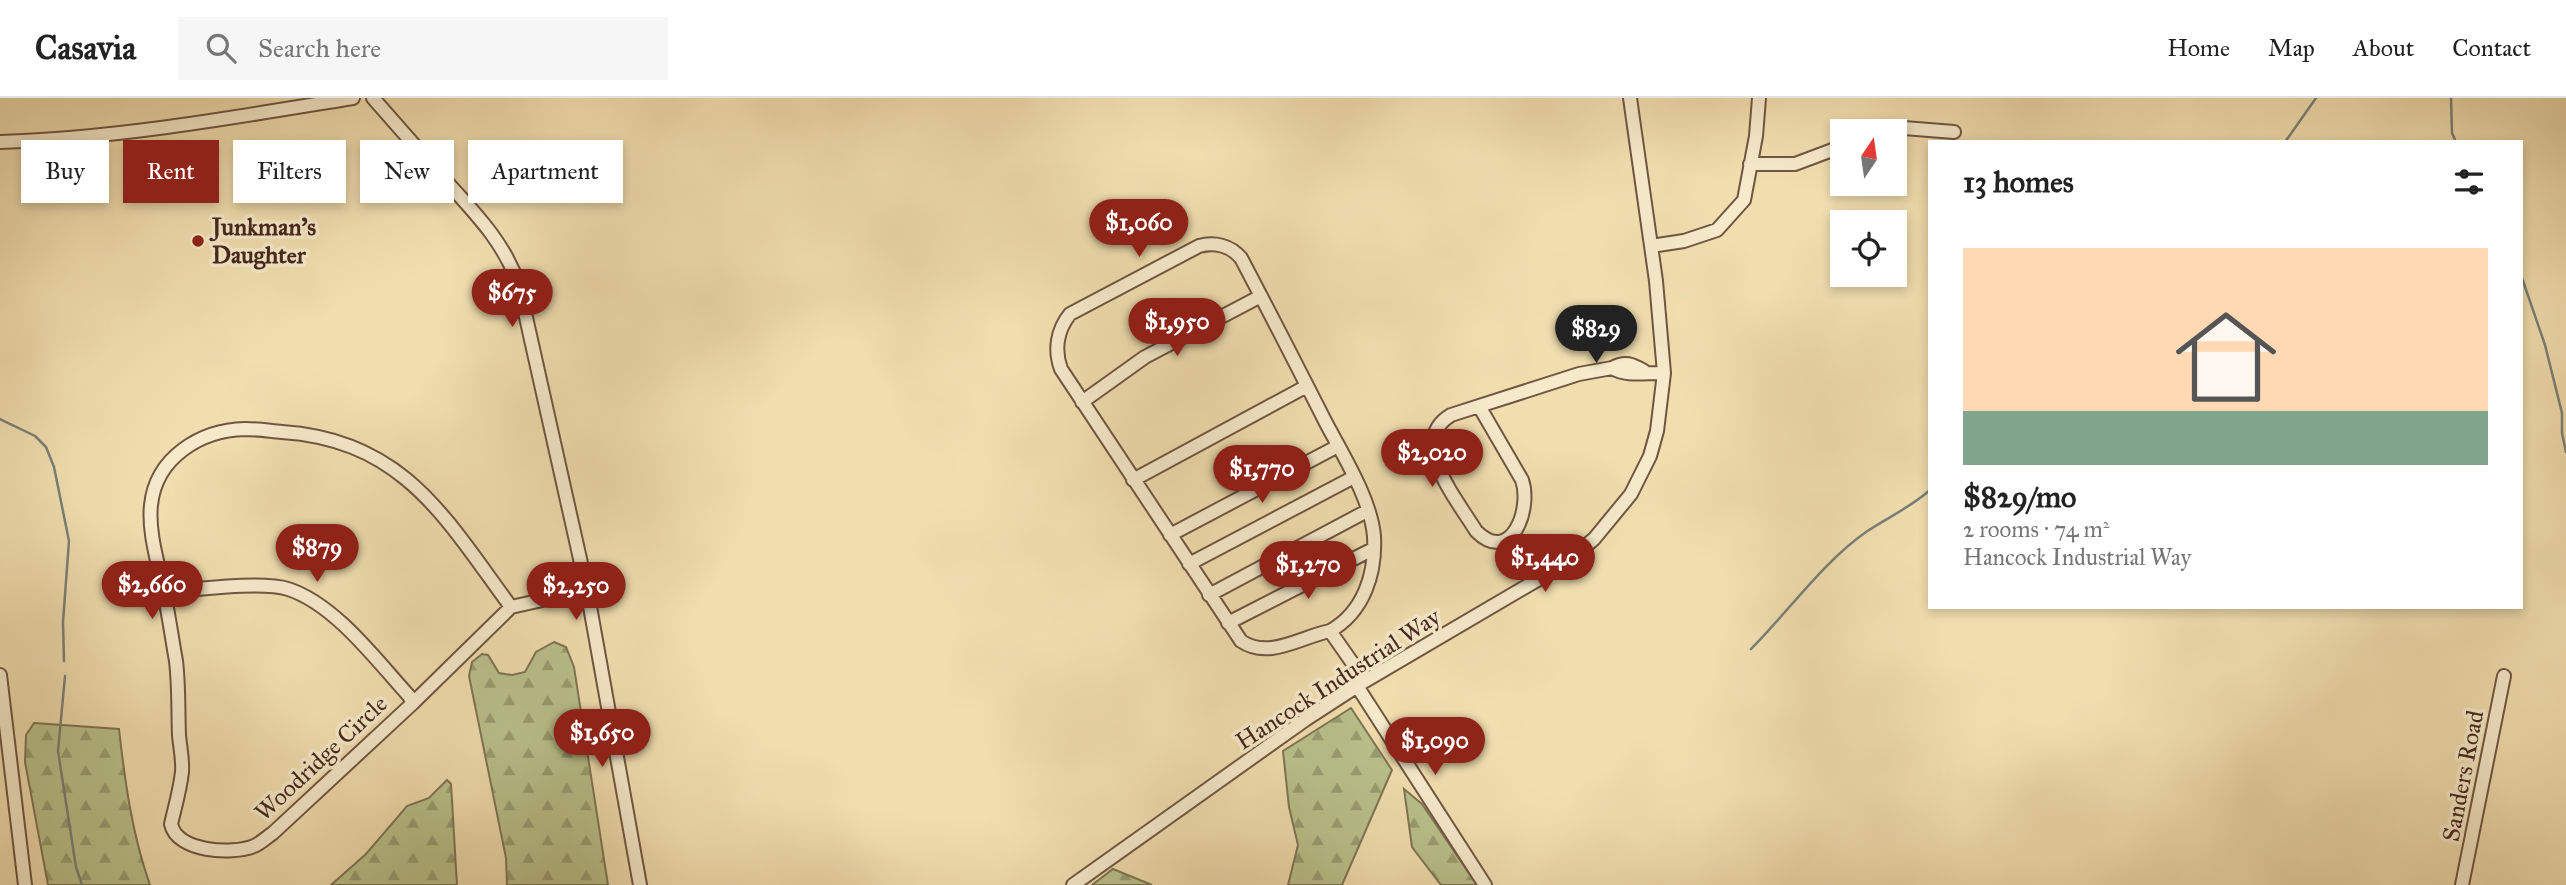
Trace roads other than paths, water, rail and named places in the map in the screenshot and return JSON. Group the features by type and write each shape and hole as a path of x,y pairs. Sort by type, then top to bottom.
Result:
{"street":[{"path":"0,142 45,141 204,123 353,98"},
{"path":"373,98 471,208 512,265 587,590 639,885"},
{"name":"Hancock Industrial Way","path":"1073,885 1305,720 1561,566 1594,539 1631,494 1650,456 1660,415 1664,373 1651,246 1630,98"},
{"path":"1651,246 1684,241 1717,230 1744,200 1756,136 1759,98"},
{"path":"1908,128 1954,132"},
{"path":"1750,164 1795,164 1830,151"},
{"path":"1210,243 1227,247 1237,253 1307,386 1367,511 1374,535 1373,549 1363,597 1353,614 1330,631 1262,649 1241,641 1133,480 1058,360 1058,340 1064,321 1070,314 1199,246 1210,243"},
{"path":"1082,402 1145,357 1261,296"},
{"path":"1479,406 1522,480 1525,490 1522,517 1508,539 1500,542 1482,537 1476,531 1436,463 1433,451 1434,433 1443,420 1451,415 1479,406 1579,374 1625,364 1644,371 1664,373"},
{"path":"1133,480 1307,386"},
{"name":"Woodridge Circle","path":"245,429 293,432 342,443 381,459 438,508 511,607 413,704 273,833 255,845 238,850 219,851 198,847 177,838 171,824 182,771 176,664 157,561 151,511 158,480 175,454 186,446 223,432 245,429"},
{"path":"1170,535 1338,446"},
{"path":"1189,564 1353,477"},
{"path":"1209,595 1367,511"},
{"path":"1228,623 1373,549"},
{"path":"164,593 239,587 285,588 293,591 314,601 344,628 409,696 413,704"},
{"path":"511,607 587,590"},
{"path":"1330,631 1485,885"},
{"path":"0,675 25,885"},
{"name":"Sanders Road","path":"2462,885 2504,676"},
{"path":"0,802 14,797"}],"waterway":[{"path":"2286,140 2316,98"},
{"path":"2451,98 2452,133 2455,140"},
{"path":"2523,281 2545,345 2562,413 2566,452"},
{"path":"0,419 35,436 46,447 54,467 69,541 63,622 64,661"},
{"path":"1751,649 1820,572 1850,544 1928,492"},
{"path":"65,676 58,751 76,867 82,885"}],"place":[{"name":"Junkman’s Daughter","path":"198,241"}]}
